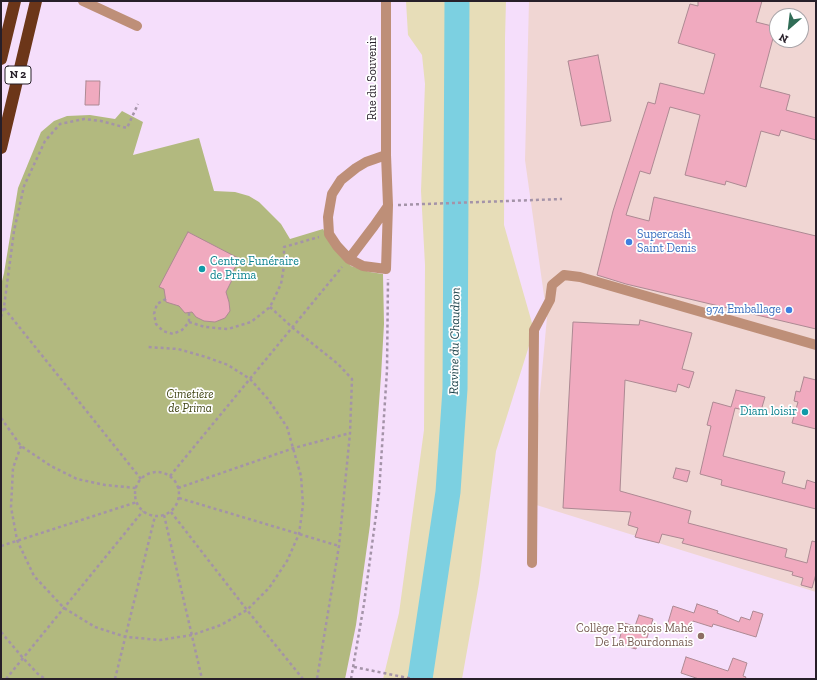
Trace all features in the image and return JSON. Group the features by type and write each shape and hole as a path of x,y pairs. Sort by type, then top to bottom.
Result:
{"highway":[{"name":"N 2","path":"1,59 15,1"},
{"name":"N 2","path":"1,148 36,1"}],"lane":[{"path":"82,1 137,26"},
{"name":"Rue du Souvenir","path":"386,1 386,155 388,205 386,269"},
{"path":"386,155 366,162 341,180 332,194 328,217 329,234 336,246 349,259 363,266 386,269"},
{"path":"349,259 388,205"},
{"path":"532,563 534,330 550,300 552,285 564,275 580,277 816,345"}],"path":[{"path":"1,317 4,308 14,231 24,186 45,141 60,124 84,119 102,121 128,128 138,104"},
{"path":"388,205 562,199"},
{"path":"189,322 205,328 228,329 251,322 270,307 281,284 284,266 284,247 329,234"},
{"path":"170,476 349,259"},
{"path":"352,679 379,493 387,370 388,283 386,269"},
{"path":"166,299 157,304 154,314 156,324 163,332 173,334 182,330 189,322 189,312"},
{"path":"270,307 293,328 338,364 352,379 350,433 339,546 317,679"},
{"path":"4,308 141,479"},
{"path":"21,446 13,468 11,507 18,540 34,576 64,608 95,627 126,637 160,640 192,635 221,625 246,610 269,588 287,561 299,534 303,505 302,476 287,427 268,399 250,379 228,365 206,356 178,350 148,347"},
{"path":"1,418 21,446 51,466 77,479 105,485 136,488"},
{"path":"178,488 294,448 350,433"},
{"path":"155,472 170,476 178,488 179,498 176,506 171,512 164,515 155,516 143,511 137,502 135,495 136,488 141,479 148,474 155,472"},
{"path":"179,498 339,546"},
{"path":"1,546 137,502"},
{"path":"6,679 143,511"},
{"path":"171,512 246,610 303,679"},
{"path":"164,515 202,679"},
{"path":"116,679 155,516"},
{"path":"1,632 23,658 38,674 45,679"},
{"path":"354,667 413,679"}],"shaded area":[{"path":"529,1 816,1 816,592 530,503 547,317 525,160"}],"green space":[{"name":"Cimetière de Prima","path":"122,111 143,122 133,155 199,138 214,191 235,192 249,196 259,202 281,224 290,239 323,229 332,245 351,266 370,272 383,274 384,324 370,525 356,625 345,679 1,679 1,285 18,188 41,132 54,121 67,116 90,115 115,119"}],"sand":[{"path":"406,1 506,1 504,225 534,330 496,451 479,583 462,679 383,679 399,613 424,430 425,265 421,191 425,84 422,55 408,35"}],"building":[{"path":"698,1 762,1 756,22 769,25 769,48 770,48 760,87 790,95 786,110 816,118 816,140 781,130 779,136 761,131 746,187 726,181 725,185 685,175 700,115 670,107 650,174 640,171 626,215 649,221 654,197 816,236 816,329 626,284 597,275 613,211 648,102 655,104 660,83 704,94 715,54 678,43 690,4 698,6"},
{"path":"598,55 611,121 581,126 568,61"},
{"path":"86,81 100,81 99,105 85,105"},
{"name":"Centre Funéraire de Prima","path":"188,232 240,259 229,278 232,280 226,292 230,311 225,318 215,322 204,321 196,317 192,312 185,313 179,306 166,302 164,289 159,287"},
{"path":"640,320 692,333 682,369 694,372 689,388 678,384 676,392 625,380 620,491 691,511 688,523 787,549 785,557 807,563 812,541 816,542 816,574 812,588 801,585 803,578 792,575 793,572 682,543 684,539 662,534 659,543 635,537 638,528 628,525 631,512 563,508 573,322 639,325"},
{"name":"Diam loisir","path":"804,377 816,380 816,429 792,423 798,402 794,401 796,391 800,392"},
{"path":"736,390 765,397 760,414 735,408 723,456 785,472 782,483 805,489 807,480 816,483 816,509 721,485 722,480 700,474 711,426 707,425 713,402 731,407"},
{"path":"676,468 690,471 687,482 673,478"},
{"path":"697,604 718,611 717,613 739,622 741,617 750,620 753,611 763,614 756,637 713,624 712,627 693,621 688,633 667,626 673,606 694,613"},
{"path":"639,615 653,619 644,647 637,645 636,649 618,644 624,623 635,626"},
{"path":"686,657 728,671 733,658 747,663 743,676 746,677 745,679 699,679 681,673"}],"waterway":[{"name":"Ravine du Chaudron","path":"420,679 448,492 455,389 457,1"}],"place":[{"name":"Supercash Saint Denis","path":"629,242"},
{"name":"Centre Funéraire de Prima","path":"202,269"},
{"name":"974 Emballage","path":"789,310"},
{"name":"Diam loisir","path":"805,412"},
{"name":"Collège François Mahé De La Bourdonnais","path":"701,636"}]}
